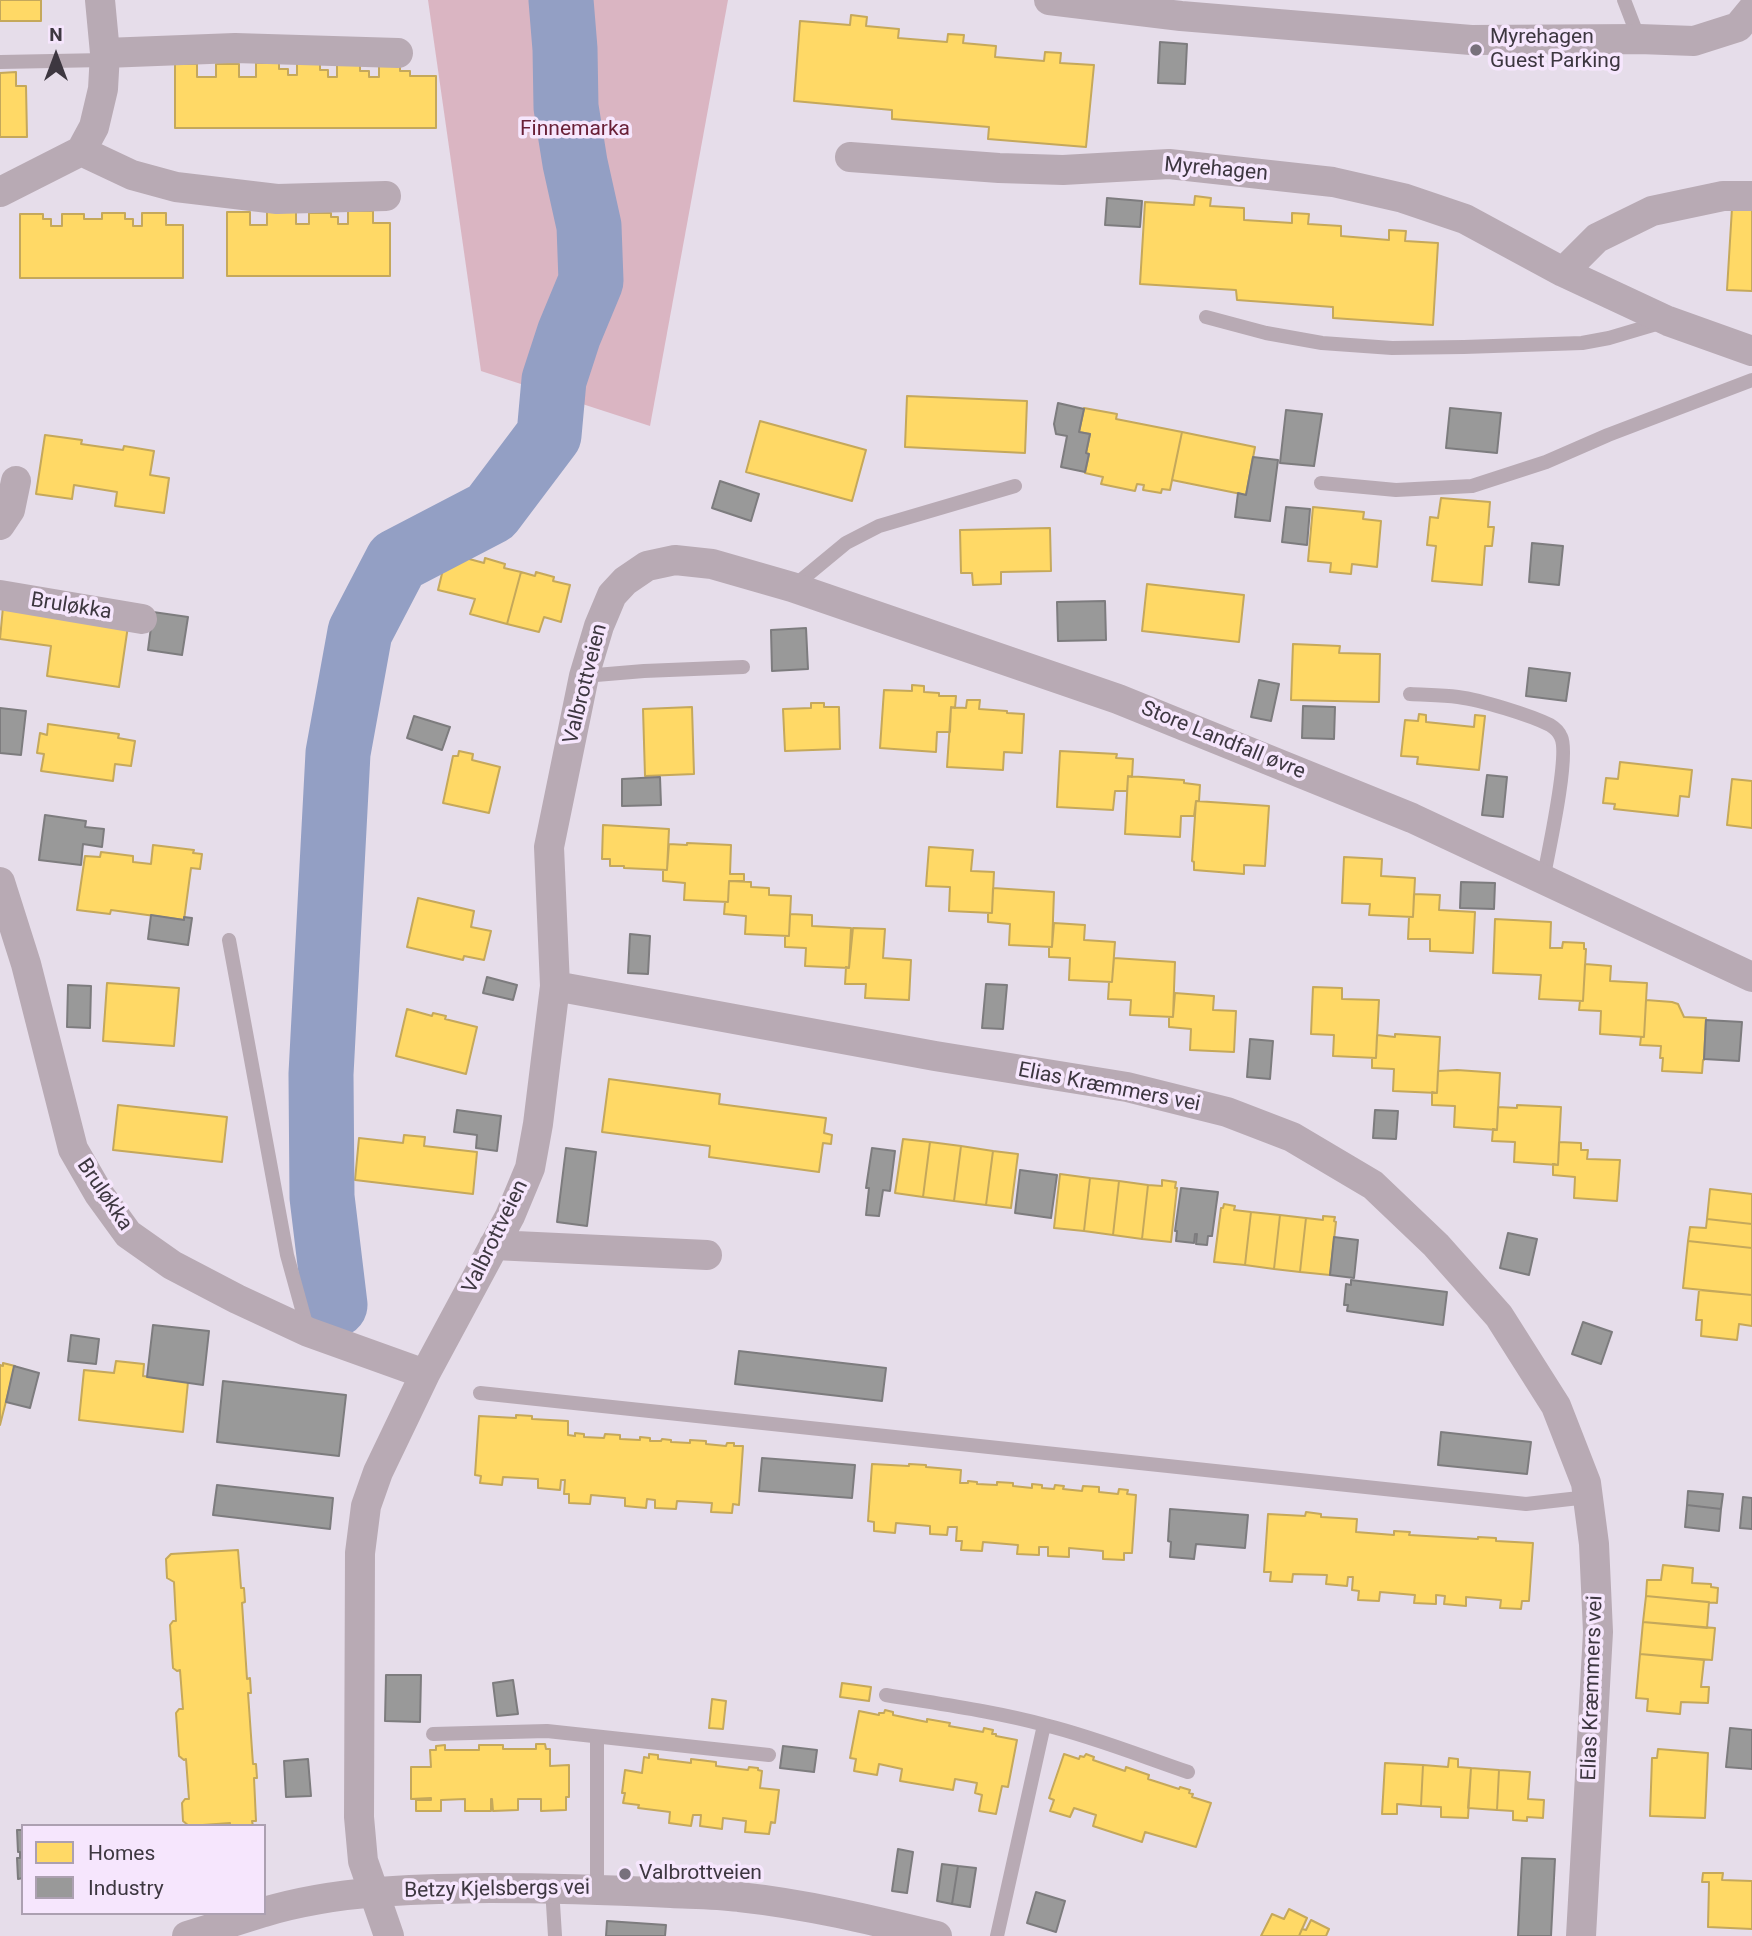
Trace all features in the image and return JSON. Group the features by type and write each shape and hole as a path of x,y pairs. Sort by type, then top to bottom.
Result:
{"street":[{"path":"0,192 81,151 94,127 103,89 105,57 100,0"},
{"path":"1048,0 1182,8 1471,40 1694,41 1738,27 1752,10"},
{"path":"105,57 235,48 398,53"},
{"path":"81,151 132,175 176,187 278,199 386,196"},
{"name":"Myrehagen","path":"850,157 1063,170 1169,164 1333,182 1403,198 1465,219 1563,272 1668,321 1752,351"},
{"path":"1563,272 1597,239 1652,211 1723,196 1752,196"},
{"path":"0,525 10,510 16,481"},
{"name":"Store Landfall øvre","path":"675,560 712,564 792,587 1118,699 1412,818 1752,976"},
{"name":"Valbrottveien","path":"389,1936 363,1861 359,1817 360,1553 366,1506 378,1472 425,1374 510,1216 530,1168 555,986 549,847 584,676 599,626 612,595 625,581 647,566 675,560"},
{"name":"Bruløkka","path":"0,595 142,619"},
{"name":"Bruløkka","path":"0,882 26,964 73,1149 99,1194 128,1234 172,1265 237,1299 308,1332 425,1374"},
{"name":"Elias Kræmmers vei","path":"555,986 935,1056 1127,1087 1227,1112 1293,1137 1374,1185 1436,1245 1499,1316 1556,1406 1586,1483 1594,1544 1598,1632 1581,1936"},
{"path":"494,1245 707,1255"},
{"name":"Betzy Kjelsbergs vei","path":"266,1912 331,1896 373,1892 597,1889 738,1897 809,1907 937,1936"},
{"name":"Betzy Kjelsbergs vei","path":"187,1936 256,1915"}],"lane":[{"path":"1624,0 1639,39"},
{"path":"0,62 105,57"},
{"path":"1206,317 1266,333 1322,342 1392,348 1582,342 1609,338 1668,321"},
{"path":"1321,483 1396,490 1472,486 1546,462 1608,435 1752,380"},
{"path":"792,587 846,543 879,526 1016,486"},
{"path":"584,676 743,667"},
{"path":"1410,694 1460,697 1551,726 1563,738 1561,783 1544,880"},
{"path":"229,940 287,1255 308,1332"},
{"path":"480,1393 1525,1504 1588,1497"},
{"path":"886,1695 967,1708 1044,1725 1091,1738 1188,1772"},
{"path":"998,1936 1044,1725"},
{"path":"433,1734 547,1731 769,1755"},
{"path":"597,1737 597,1889"},
{"path":"552,1888 555,1936"}],"green space":[{"name":"Finnemarka","path":"428,0 728,0 650,426 481,371"}],"building: Homes":[{"path":"0,0 41,0 41,21 0,21"},
{"path":"851,15 867,17 866,26 899,29 898,38 947,42 948,34 964,35 963,43 996,46 995,57 1044,61 1045,52 1061,53 1060,63 1094,65 1086,147 988,139 989,127 892,119 892,110 794,101 800,21 850,25"},
{"path":"256,63 279,63 279,69 288,69 288,75 297,75 297,63 320,63 320,70 328,70 328,77 337,77 337,65 360,65 360,71 369,71 369,77 379,77 379,65 400,65 400,71 410,71 410,76 436,76 436,128 175,128 175,64 197,64 197,77 216,77 216,64 239,64 239,77 256,77"},
{"path":"16,72 16,86 26,86 27,137 0,137 0,73"},
{"path":"1195,196 1211,198 1210,206 1244,208 1244,220 1292,223 1292,213 1309,214 1308,224 1341,226 1341,236 1389,240 1389,230 1406,231 1405,241 1438,243 1433,325 1333,318 1333,307 1237,300 1236,290 1140,284 1145,202 1194,205"},
{"path":"1732,208 1752,210 1752,291 1727,290"},
{"path":"348,211 373,211 373,223 390,223 390,276 227,276 227,212 250,212 250,225 267,225 267,212 296,212 296,224 309,224 309,213 331,213 331,217 338,217 338,224 348,224"},
{"path":"102,213 125,213 125,219 133,219 133,226 142,226 142,213 166,213 166,225 183,225 183,278 20,278 20,214 43,214 43,219 51,219 51,226 62,226 62,214 84,214 84,219 102,219"},
{"path":"907,396 1027,401 1025,453 905,447"},
{"path":"1084,408 1117,414 1116,419 1182,432 1170,490 1162,489 1161,493 1143,490 1144,485 1137,484 1135,491 1101,484 1103,477 1085,473 1090,434 1079,432"},
{"path":"760,421 866,450 852,501 746,472"},
{"path":"1182,432 1255,447 1246,495 1172,480"},
{"path":"45,435 82,440 81,444 123,450 124,446 154,451 150,475 169,478 164,513 115,506 117,492 74,485 72,499 36,494"},
{"path":"1441,498 1490,502 1488,527 1494,527 1492,546 1485,546 1482,585 1432,581 1436,546 1427,545 1430,517 1438,518"},
{"path":"1313,507 1364,512 1363,519 1381,521 1377,567 1352,564 1351,574 1330,572 1331,563 1308,561"},
{"path":"1050,528 1051,571 1001,572 1001,584 973,585 972,573 961,573 960,530"},
{"path":"447,553 484,563 485,558 505,564 504,568 521,572 507,624 470,614 475,599 438,590"},
{"path":"521,572 535,576 536,572 554,577 553,581 570,585 561,622 544,617 539,632 507,624"},
{"path":"1147,584 1244,595 1239,642 1142,631"},
{"path":"3,607 128,626 119,687 47,676 51,646 0,639"},
{"path":"1293,644 1340,646 1339,653 1380,654 1379,702 1291,700"},
{"path":"912,685 924,686 924,692 939,693 939,696 956,696 955,708 951,707 950,732 937,732 936,752 880,748 884,690 912,691"},
{"path":"967,700 980,700 979,709 1024,714 1022,753 1004,752 1003,770 947,767 951,707 966,708"},
{"path":"811,703 824,703 824,707 839,707 840,749 785,751 783,709 811,708"},
{"path":"692,707 694,774 645,776 643,709"},
{"path":"1419,714 1426,715 1426,722 1474,727 1475,715 1485,716 1479,770 1417,764 1418,757 1401,756 1405,720 1418,721"},
{"path":"48,724 119,734 118,738 135,741 131,766 115,764 113,781 41,771 44,754 37,753 40,733 47,735"},
{"path":"459,751 473,754 472,760 500,767 489,813 443,803 453,756 458,756"},
{"path":"1060,751 1117,754 1116,758 1133,759 1132,777 1128,776 1127,791 1115,791 1113,810 1057,807"},
{"path":"1620,762 1692,770 1689,797 1680,796 1678,816 1614,809 1615,804 1603,803 1606,778 1618,779"},
{"path":"1128,776 1184,780 1184,783 1200,785 1194,816 1181,816 1180,837 1125,834"},
{"path":"1732,779 1752,781 1752,828 1727,825"},
{"path":"1196,801 1269,806 1265,866 1244,865 1244,874 1194,870 1192,861"},
{"path":"603,825 669,829 667,870 610,866 610,859 602,859"},
{"path":"669,844 731,845 730,874 744,874 744,881 729,881 728,902 684,900 685,883 663,881 663,870 667,870"},
{"path":"153,845 194,850 193,853 202,854 200,869 191,868 184,920 111,910 110,914 77,910 85,856 100,857 101,852 133,856 133,862 151,864"},
{"path":"929,847 973,850 971,871 994,872 992,913 949,911 950,887 926,886"},
{"path":"1344,857 1382,859 1381,876 1415,878 1413,917 1369,915 1370,904 1342,903"},
{"path":"729,881 751,882 751,887 769,888 769,895 791,896 789,936 745,934 746,916 724,914 725,902 728,902"},
{"path":"993,888 1054,892 1052,947 1009,945 1010,924 988,922 988,913 992,913"},
{"path":"1414,894 1440,895 1439,910 1475,912 1473,953 1430,951 1430,939 1408,939"},
{"path":"418,898 474,911 471,927 491,931 484,960 464,956 463,960 407,947"},
{"path":"790,914 812,915 812,926 851,928 849,968 805,966 806,948 785,947 785,936 789,936"},
{"path":"1495,919 1551,922 1550,948 1562,948 1563,942 1584,943 1586,949 1583,1001 1539,999 1541,975 1493,973"},
{"path":"1054,923 1085,925 1084,940 1115,942 1112,982 1069,980 1070,958 1049,957"},
{"path":"853,928 885,929 883,958 911,960 909,1000 865,998 866,984 845,984"},
{"path":"1114,958 1175,962 1173,1017 1130,1015 1131,1000 1108,999"},
{"path":"1585,964 1611,966 1610,981 1647,983 1644,1037 1600,1034 1601,1011 1579,1010 1580,1001 1583,1001"},
{"path":"107,983 179,988 174,1046 103,1041"},
{"path":"1313,987 1342,988 1342,999 1379,1000 1376,1058 1333,1056 1334,1035 1311,1034"},
{"path":"1175,993 1214,996 1213,1010 1236,1011 1234,1052 1190,1050 1191,1029 1169,1027 1169,1017 1173,1017"},
{"path":"1646,1000 1672,1002 1678,1004 1684,1017 1706,1018 1702,1073 1662,1071 1661,1046 1640,1045 1641,1037 1644,1037"},
{"path":"407,1009 432,1016 433,1013 446,1016 445,1019 477,1027 466,1074 396,1056"},
{"path":"1395,1034 1440,1037 1437,1093 1393,1091 1394,1069 1372,1068 1372,1058 1376,1058 1377,1035 1395,1037"},
{"path":"1438,1071 1500,1073 1497,1130 1454,1127 1455,1106 1432,1105 1432,1092 1437,1093"},
{"path":"609,1079 720,1094 719,1104 826,1118 824,1133 832,1135 831,1144 823,1143 819,1172 709,1157 710,1146 602,1132"},
{"path":"118,1105 227,1117 222,1162 113,1150"},
{"path":"1517,1105 1561,1107 1558,1165 1514,1162 1515,1142 1492,1141 1493,1129 1497,1130 1498,1107 1517,1108"},
{"path":"404,1135 425,1137 424,1146 477,1152 473,1194 355,1180 359,1138 403,1143"},
{"path":"903,1139 930,1142 923,1197 895,1193"},
{"path":"930,1142 961,1146 954,1201 923,1197"},
{"path":"1559,1142 1581,1143 1581,1150 1588,1150 1587,1159 1620,1160 1617,1201 1574,1198 1575,1177 1553,1175 1553,1164 1558,1165"},
{"path":"961,1146 993,1151 986,1205 954,1201"},
{"path":"993,1151 1018,1154 1011,1208 986,1205"},
{"path":"1060,1174 1090,1178 1084,1231 1054,1228"},
{"path":"1090,1178 1119,1181 1113,1235 1084,1231"},
{"path":"1162,1180 1176,1182 1177,1188 1171,1242 1142,1239 1148,1185 1162,1186"},
{"path":"1119,1181 1148,1185 1142,1239 1113,1235"},
{"path":"1710,1189 1752,1194 1752,1224 1707,1219"},
{"path":"1224,1204 1235,1206 1234,1210 1251,1212 1245,1265 1214,1262 1221,1208"},
{"path":"1251,1212 1280,1215 1274,1269 1245,1265"},
{"path":"1280,1215 1306,1218 1300,1272 1274,1269"},
{"path":"1323,1216 1335,1217 1336,1222 1330,1275 1300,1272 1306,1218 1323,1220"},
{"path":"1707,1219 1752,1224 1752,1248 1688,1241 1690,1227 1706,1228"},
{"path":"1688,1241 1752,1248 1752,1295 1683,1288"},
{"path":"1699,1290 1752,1295 1752,1326 1739,1324 1737,1340 1701,1336 1702,1320 1696,1320"},
{"path":"116,1361 144,1364 143,1376 188,1382 183,1432 79,1420 84,1370 114,1373"},
{"path":"3,1363 15,1366 0,1425 0,1365 3,1366"},
{"path":"516,1415 532,1416 532,1419 568,1421 568,1435 575,1436 575,1433 584,1434 584,1437 604,1438 605,1434 620,1435 620,1439 640,1440 640,1437 650,1438 650,1441 662,1439 690,1443 690,1440 706,1441 706,1444 726,1446 727,1443 734,1443 734,1446 743,1446 739,1505 733,1504 732,1513 711,1512 712,1503 677,1501 676,1509 655,1508 655,1500 647,1499 646,1508 625,1506 625,1498 591,1495 590,1504 569,1503 569,1494 564,1494 565,1480 561,1480 560,1490 538,1488 538,1479 503,1477 502,1485 480,1483 481,1476 475,1475 479,1416 516,1418"},
{"path":"872,1464 926,1465 961,1470 960,1483 1013,1483 1013,1486 1032,1488 1032,1484 1054,1489 1055,1485 1064,1486 1063,1489 1082,1491 1083,1486 1099,1487 1099,1492 1118,1494 1119,1489 1128,1490 1127,1494 1136,1495 1132,1553 1124,1553 1124,1560 1103,1559 1103,1551 1069,1548 1069,1557 1048,1556 1048,1547 1039,1547 1039,1555 1017,1554 1018,1545 983,1542 982,1551 961,1550 962,1541 956,1541 957,1527 948,1527 947,1535 930,1534 930,1526 896,1523 895,1533 874,1531 874,1522 868,1521"},
{"path":"1306,1512 1321,1514 1321,1517 1357,1519 1356,1532 1394,1535 1394,1531 1410,1532 1409,1535 1496,1538 1496,1541 1533,1543 1529,1601 1522,1601 1521,1609 1500,1608 1501,1600 1466,1597 1466,1606 1444,1604 1445,1596 1436,1595 1436,1604 1414,1603 1415,1595 1380,1592 1379,1601 1358,1600 1359,1591 1352,1590 1353,1577 1348,1577 1347,1586 1326,1584 1327,1575 1293,1574 1292,1582 1270,1581 1271,1572 1264,1572 1268,1514 1305,1516"},
{"path":"238,1550 245,1602 242,1603 247,1679 250,1678 251,1693 248,1693 253,1764 256,1764 257,1778 254,1778 256,1821 252,1821 253,1824 187,1824 183,1821 182,1803 189,1799 186,1759 179,1756 176,1713 183,1709 180,1670 173,1668 170,1625 176,1621 174,1582 167,1578 166,1559 171,1554"},
{"path":"1663,1565 1693,1568 1692,1583 1711,1584 1711,1587 1718,1588 1717,1603 1646,1596 1647,1580 1661,1580"},
{"path":"1646,1596 1709,1602 1707,1628 1643,1622"},
{"path":"1643,1622 1715,1628 1712,1660 1640,1654"},
{"path":"1640,1654 1704,1660 1701,1687 1709,1687 1708,1703 1681,1702 1680,1714 1647,1711 1648,1699 1636,1698"},
{"path":"842,1683 871,1687 869,1701 840,1697"},
{"path":"712,1699 726,1701 723,1729 709,1728"},
{"path":"885,1710 893,1712 893,1715 927,1722 927,1719 950,1723 949,1726 983,1732 984,1728 993,1730 992,1734 996,1736 1017,1740 1008,1787 1002,1786 996,1814 979,1811 982,1795 975,1793 977,1783 955,1779 953,1790 900,1781 902,1769 879,1764 877,1775 854,1771 856,1759 850,1758 859,1711 879,1715"},
{"path":"536,1744 545,1744 546,1749 550,1749 550,1766 569,1765 569,1797 566,1797 566,1810 541,1811 541,1799 518,1799 518,1810 493,1811 491,1799 491,1811 465,1811 465,1799 441,1800 441,1811 416,1811 416,1800 431,1798 411,1799 411,1767 431,1767 430,1750 436,1750 436,1746 445,1745 445,1750 479,1750 479,1745 503,1745 503,1749 536,1749"},
{"path":"1658,1749 1708,1753 1705,1818 1650,1816 1652,1758 1657,1758"},
{"path":"649,1754 658,1755 658,1759 691,1763 691,1759 716,1762 716,1766 748,1770 749,1767 758,1768 762,1771 760,1788 779,1790 775,1823 771,1822 769,1834 745,1832 746,1821 723,1818 722,1829 700,1826 701,1815 693,1815 691,1826 669,1823 670,1812 623,1803 625,1770 642,1773 644,1757 649,1758"},
{"path":"1064,1754 1079,1759 1086,1754 1094,1757 1093,1760 1125,1771 1126,1767 1149,1775 1148,1779 1190,1790 1192,1797 1211,1803 1196,1847 1145,1832 1142,1842 1093,1826 1096,1815 1074,1808 1070,1817 1050,1811 1054,1800 1049,1798"},
{"path":"1449,1758 1458,1759 1458,1767 1471,1768 1468,1818 1441,1817 1441,1807 1421,1806 1423,1765 1448,1767"},
{"path":"1385,1763 1423,1765 1421,1806 1397,1804 1397,1814 1382,1814"},
{"path":"1471,1768 1499,1770 1497,1810 1468,1808"},
{"path":"1499,1770 1530,1772 1528,1799 1544,1800 1543,1818 1513,1820 1513,1811 1497,1810"},
{"path":"1703,1873 1723,1873 1722,1880 1752,1881 1752,1929 1708,1927 1709,1882 1702,1882"},
{"path":"1289,1909 1307,1918 1299,1936 1261,1936 1272,1914 1284,1919"},
{"path":"1311,1920 1329,1929 1326,1936 1299,1936"}],"building: Industry":[{"path":"1160,42 1187,44 1185,84 1158,83"},
{"path":"1107,198 1142,201 1140,227 1105,225"},
{"path":"1058,403 1084,409 1079,432 1090,434 1085,472 1061,467 1067,436 1056,434 1054,424"},
{"path":"1450,408 1501,413 1497,453 1446,448"},
{"path":"1286,410 1322,414 1314,466 1280,463"},
{"path":"1253,457 1278,460 1270,521 1235,517 1238,493 1246,495"},
{"path":"720,481 759,494 751,521 712,508"},
{"path":"1286,507 1310,509 1307,545 1282,542"},
{"path":"1532,543 1563,546 1559,585 1529,582"},
{"path":"1105,601 1106,640 1058,641 1057,602"},
{"path":"153,612 188,617 182,655 148,650"},
{"path":"806,628 808,669 772,671 771,630"},
{"path":"1529,668 1570,673 1566,701 1526,696"},
{"path":"1259,680 1279,684 1271,721 1251,717"},
{"path":"1303,706 1335,707 1334,739 1302,738"},
{"path":"0,708 26,711 21,755 0,753"},
{"path":"414,716 450,727 442,750 407,738"},
{"path":"1487,775 1507,777 1503,817 1482,815"},
{"path":"660,777 661,805 622,806 622,779"},
{"path":"45,815 86,821 85,827 104,829 102,847 83,844 81,865 39,860"},
{"path":"1461,882 1495,883 1494,909 1460,908"},
{"path":"151,915 184,920 184,917 192,918 188,945 148,939"},
{"path":"630,934 650,936 648,974 628,973"},
{"path":"487,977 517,985 513,1000 483,993"},
{"path":"986,984 1007,985 1003,1029 982,1028"},
{"path":"68,985 91,986 90,1028 67,1027"},
{"path":"1706,1020 1742,1022 1739,1061 1704,1059"},
{"path":"1250,1039 1273,1041 1270,1079 1247,1077"},
{"path":"457,1110 501,1116 497,1151 476,1148 477,1135 454,1132"},
{"path":"1375,1110 1398,1111 1396,1139 1373,1138"},
{"path":"566,1148 596,1152 587,1226 557,1222"},
{"path":"872,1148 895,1151 890,1191 883,1190 879,1216 866,1215 869,1188 866,1188"},
{"path":"1020,1170 1057,1175 1051,1218 1015,1213"},
{"path":"1181,1188 1218,1192 1212,1236 1208,1236 1207,1245 1196,1244 1197,1234 1194,1243 1176,1241"},
{"path":"1508,1233 1537,1239 1529,1275 1500,1268"},
{"path":"1334,1237 1358,1240 1354,1278 1330,1275"},
{"path":"1351,1280 1447,1292 1443,1325 1347,1311 1348,1305 1344,1305 1346,1284 1351,1285"},
{"path":"1583,1322 1612,1332 1601,1364 1572,1354"},
{"path":"153,1325 209,1331 203,1385 147,1377"},
{"path":"71,1335 99,1339 96,1364 68,1361"},
{"path":"739,1351 886,1368 882,1401 735,1384"},
{"path":"14,1366 39,1373 30,1408 6,1402"},
{"path":"223,1381 346,1395 339,1456 217,1442"},
{"path":"1441,1432 1531,1442 1527,1474 1438,1465"},
{"path":"762,1458 855,1465 852,1498 759,1491"},
{"path":"217,1485 333,1498 330,1529 213,1515"},
{"path":"1688,1491 1723,1494 1721,1509 1687,1505"},
{"path":"1743,1497 1752,1498 1752,1529 1740,1528"},
{"path":"1687,1505 1721,1509 1719,1531 1685,1527"},
{"path":"1170,1509 1248,1515 1245,1548 1196,1544 1194,1559 1170,1557"},
{"path":"386,1675 421,1675 420,1722 385,1721"},
{"path":"513,1680 518,1714 497,1716 493,1683"},
{"path":"1730,1728 1752,1730 1752,1769 1726,1767"},
{"path":"783,1746 817,1750 814,1772 780,1768"},
{"path":"308,1759 311,1796 286,1797 284,1761"},
{"path":"17,1830 21,1830 21,1878 18,1879 17,1858 20,1858 20,1852"},
{"path":"898,1849 913,1852 907,1893 892,1891"},
{"path":"1522,1858 1555,1859 1551,1936 1518,1936"},
{"path":"942,1864 958,1866 952,1904 937,1901"},
{"path":"958,1866 976,1868 970,1907 952,1904"},
{"path":"1036,1892 1065,1901 1056,1932 1027,1923"},
{"path":"607,1921 666,1925 665,1936 606,1936"}],"waterway":[{"path":"335,1305 322,1197 321,1074 338,753 360,632 397,561 491,512 549,435 554,380 591,281 589,226 566,107 561,0"}],"place":[{"name":"Myrehagen Guest Parking","path":"1476,50"},
{"name":"Valbrottveien","path":"625,1874"}]}
